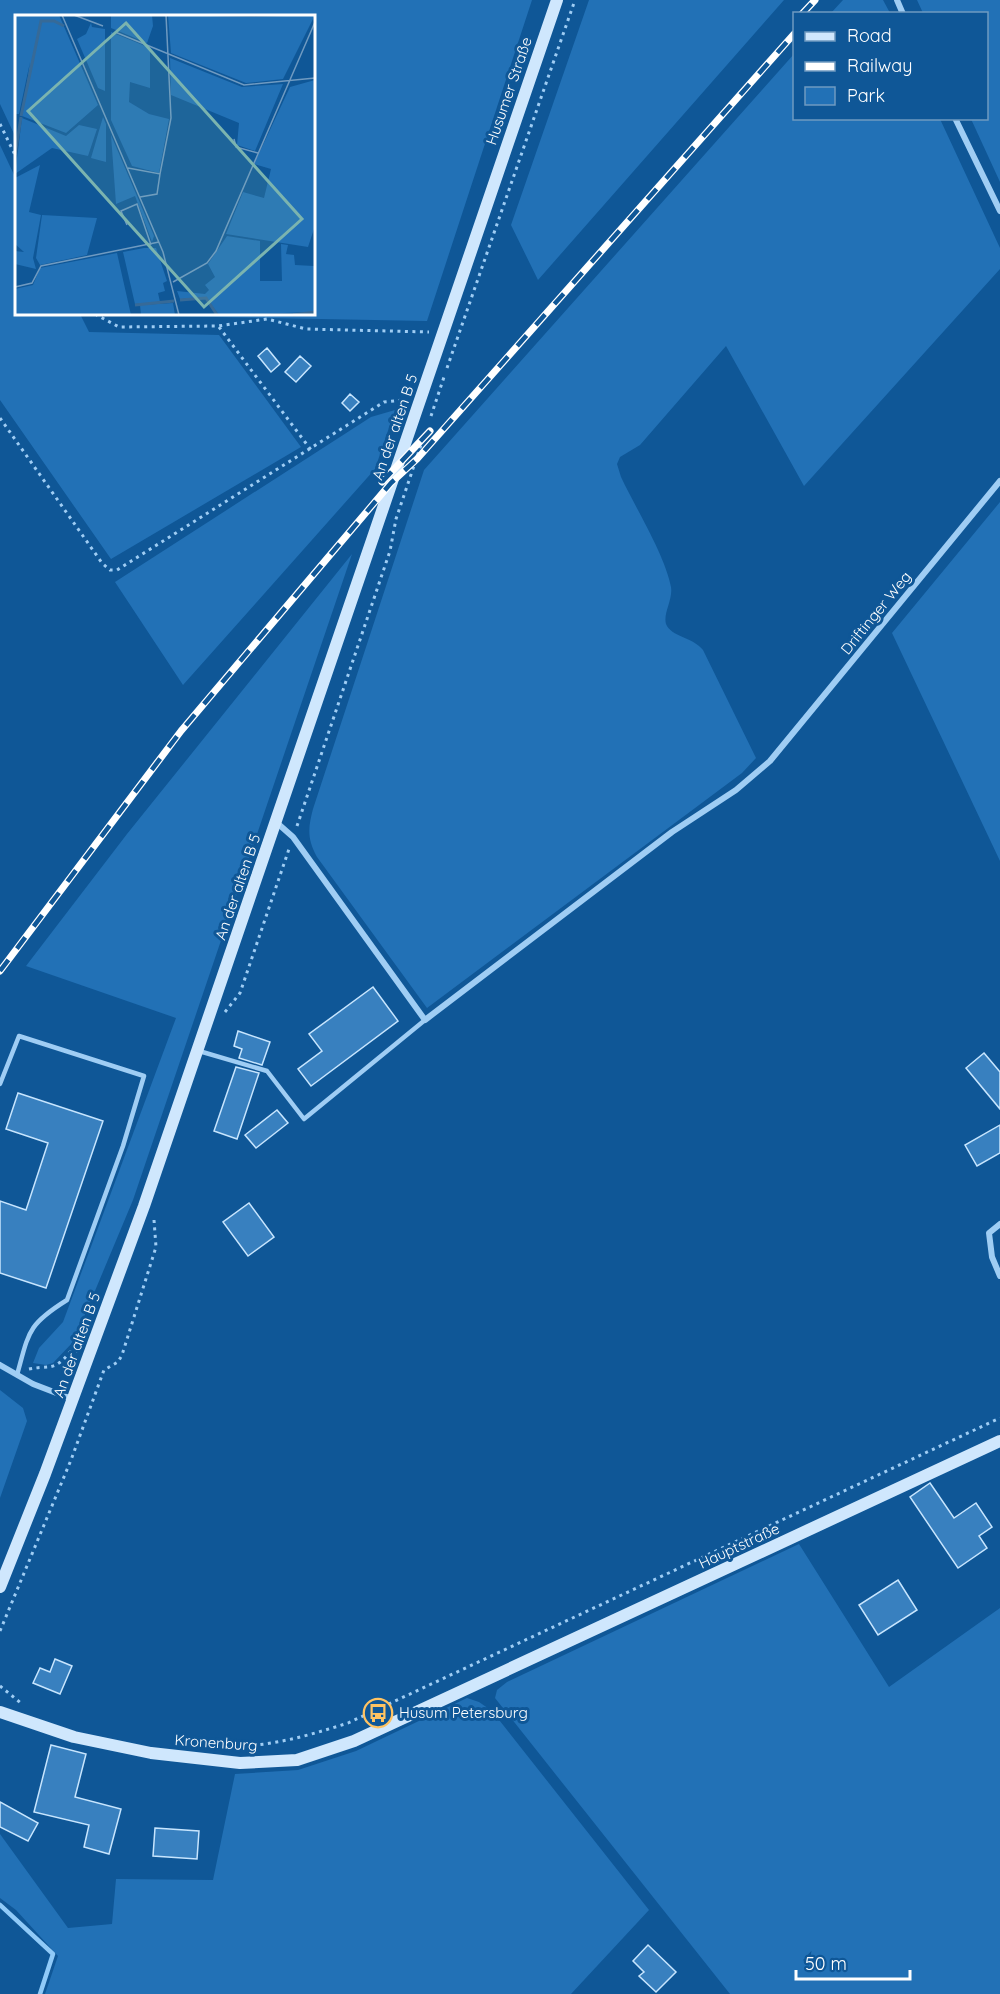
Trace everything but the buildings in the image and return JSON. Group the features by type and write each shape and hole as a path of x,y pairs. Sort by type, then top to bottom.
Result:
{"main road":[{"name":"Husumer Straße","path":"491,192 556,0"},
{"name":"An der alten B 5","path":"0,1587 73,1399 198,1050 491,192"},
{"name":"Hauptstraße","path":"490,1678 1000,1441"},
{"name":"Kronenburg","path":"0,1712 74,1737 151,1753 240,1763 297,1760 354,1741 490,1678"}],"street":[{"path":"956,120 1000,211"},
{"name":"Driftinger Weg","path":"425,1020 672,832 736,790 770,761 1000,481"},
{"path":"276,822 293,837 425,1020"},
{"path":"1000,1224 989,1233 992,1257 1000,1276"},
{"path":"0,1365 33,1384 73,1399"}],"lane":[{"path":"198,1050 267,1071 304,1119 425,1020"},
{"path":"0,1084 19,1035 144,1076 123,1146 67,1300 48,1312 29,1330 17,1375"}],"path":[{"path":"428,422 575,0"},
{"path":"0,124 15,155"},
{"path":"97,315 119,327 218,326 267,319 306,329 443,332"},
{"path":"218,326 311,450"},
{"path":"0,418 102,563 111,570 117,570 384,402 419,402"},
{"path":"225,1013 240,993 387,559 396,531 396,519 422,440"},
{"path":"0,1630 71,1460 104,1370 118,1362 122,1355 156,1247 154,1220 157,1212"},
{"path":"17,1375 31,1368 53,1367 75,1351 101,1359 108,1366"},
{"path":"220,1746 243,1747 296,1740 348,1723 1000,1418"},
{"path":"0,1686 27,1708"}],"green space":[{"path":"0,0 532,0 427,321 105,315 315,315 315,15 15,15 15,136 0,104"},
{"path":"589,0 784,0 538,280 511,225"},
{"path":"843,0 883,0 889,12 832,12"},
{"path":"917,0 1000,0 1000,182 971,120 988,120 988,12 923,12"},
{"path":"793,55 793,120 940,120 1000,248 1000,269 804,486 726,346 640,445 620,457 617,464 621,477 668,574 671,597 666,624 672,632 694,642 703,650 756,758 742,773 427,1008 317,857 311,845 309,833 313,809 424,470"},
{"path":"0,145 15,177 15,315 80,315 89,332 219,335 301,447 111,559 0,400"},
{"path":"395,410 375,469 183,685 115,582 371,417"},
{"path":"1000,502 1000,861 892,633"},
{"path":"352,554 133,1200 74,1341 53,1363 46,1365 33,1363 39,1348 63,1322 176,1018 26,966 127,834"},
{"path":"0,1390 23,1408 27,1421 0,1498"},
{"path":"799,1544 889,1687 1000,1608 1000,1994 730,1994 495,1698 497,1690 507,1682"},
{"path":"467,1698 479,1702 492,1711 649,1910 571,1994 45,1994 58,1956 16,1910 0,1898 0,1834 68,1928 112,1924 116,1879 213,1880 235,1774 298,1770 356,1751"}],"waterway":[{"path":"0,1905 53,1954 40,1994"}],"railway":[{"path":"804,12 815,0"},
{"path":"0,971 181,731 391,483 417,459 793,35"},
{"path":"382,482 430,431"}],"place":[{"name":"Husum Petersburg","path":"378,1713"}]}
